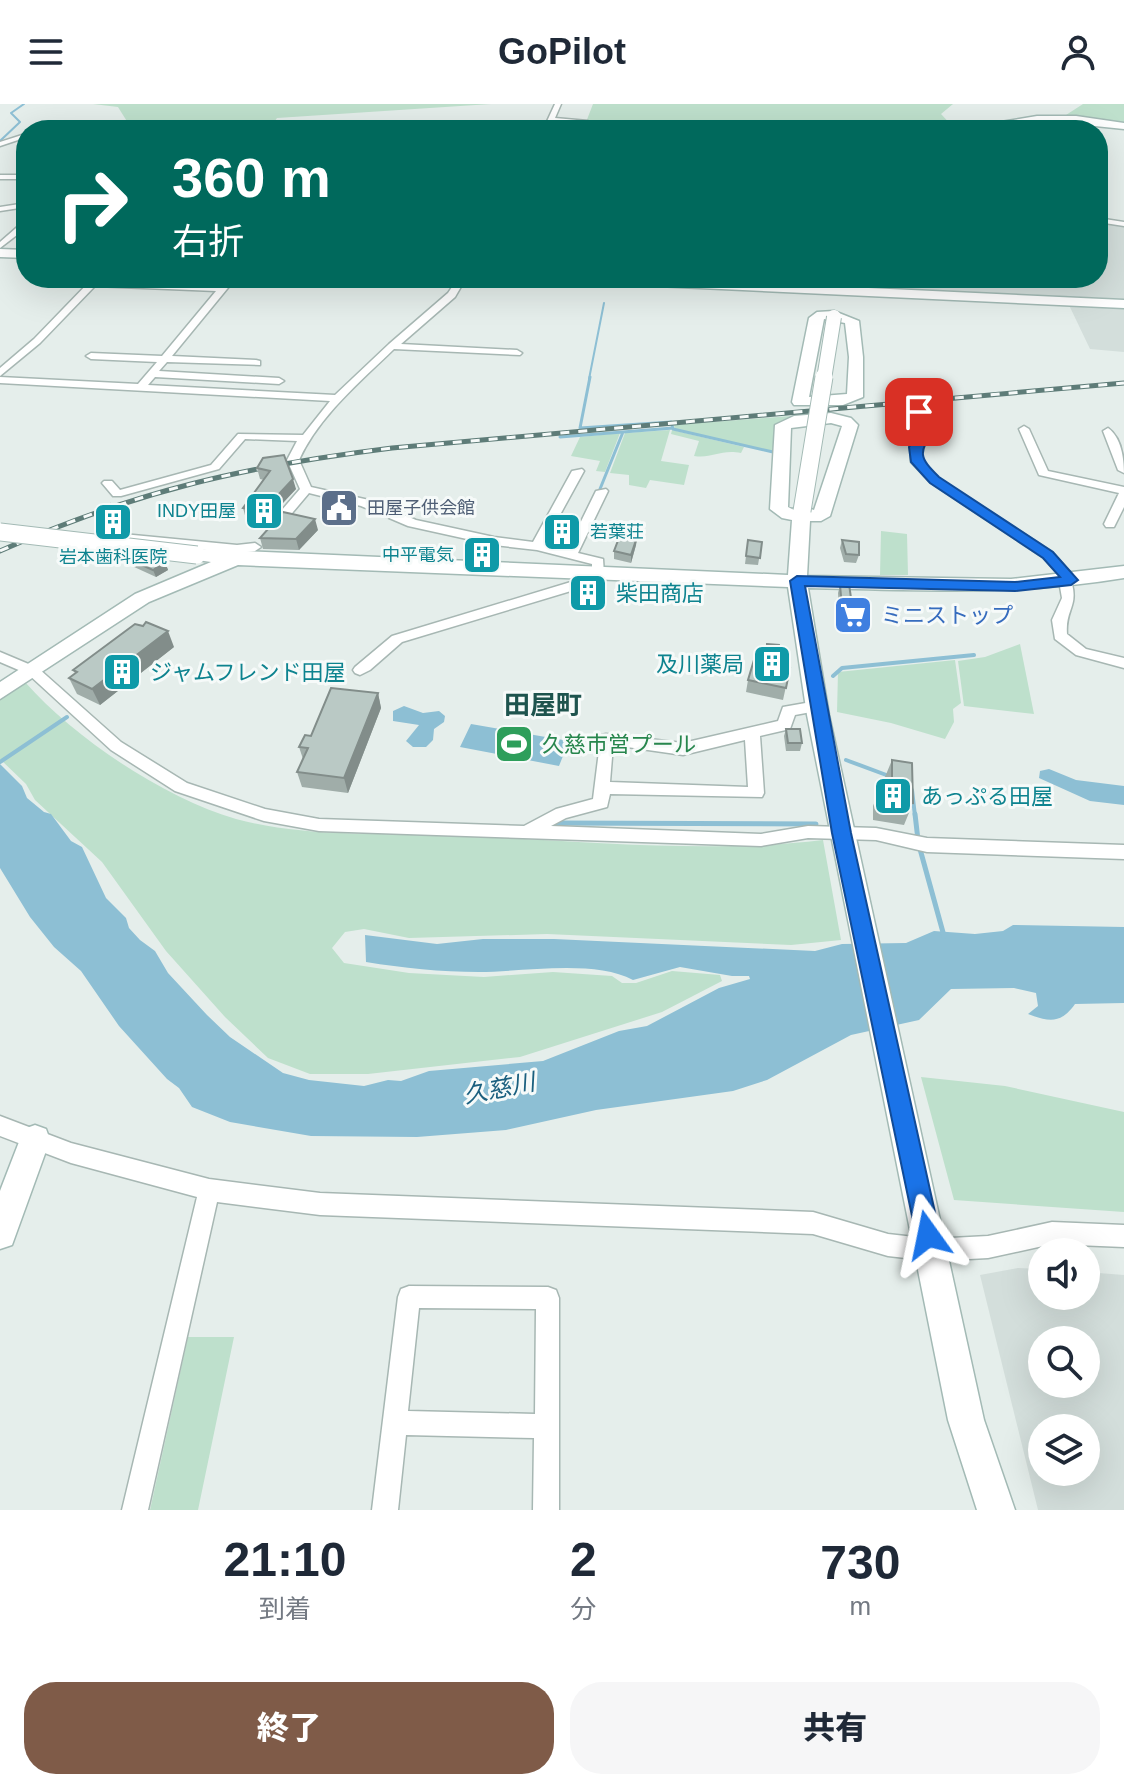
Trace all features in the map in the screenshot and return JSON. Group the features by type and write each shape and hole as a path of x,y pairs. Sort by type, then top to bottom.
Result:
{"street":[{"path":"552,120 558,104"},
{"path":"1054,120 1077,120"},
{"path":"0,176 8,166"},
{"path":"0,246 16,232"},
{"path":"0,373 89,288"},
{"path":"207,288 223,289"},
{"path":"306,489 293,460 306,438 338,398 456,288"},
{"path":"830,288 834,316 801,513 797,581 817,706 966,1420 996,1510"},
{"path":"889,288 1124,304"},
{"path":"141,387 223,289"},
{"path":"834,316 852,321 856,357 855,397 800,402 816,318 834,316"},
{"path":"392,346 517,353"},
{"path":"91,356 256,363"},
{"path":"152,374 279,381"},
{"path":"0,380 338,398"},
{"path":"919,412 928,429 916,447 917,462 934,480 1048,555 1068,581 1069,598 1059,620 1060,636 1081,652 1124,663"},
{"path":"808,419 845,421 850,425 821,516 801,513 779,509 783,425 808,419"},
{"path":"1024,429 1043,473 1124,493 1110,524"},
{"path":"1108,431 1124,470"},
{"path":"108,483 117,494 215,467 242,436 306,438"},
{"path":"537,546 578,471"},
{"path":"306,489 365,503 412,523 494,541 537,546 599,562 598,575"},
{"path":"17,681 142,598 246,553 306,489"},
{"path":"571,554 602,491"},
{"path":"0,532 197,555 246,553 598,575 1015,587 1124,572"},
{"path":"214,568 205,564 112,553 123,538 237,549 246,553"},
{"path":"360,670 377,660 386,647 397,639 589,581 598,575"},
{"path":"0,657 17,681 181,787 264,815 319,825 761,840 808,832 844,840 876,834 927,845 1124,852"},
{"path":"523,833 562,813 601,803 606,739 683,749 785,725 788,711 817,706"},
{"path":"603,788 756,793 752,734"},
{"path":"0,1126 71,1153 209,1190 320,1204 813,1223 888,1245 928,1234 988,1247 1052,1233 1124,1236"},
{"path":"0,1233 35,1140"},
{"path":"135,1510 209,1190"},
{"path":"385,1510 409,1297 548,1298 546,1510"},
{"path":"395,1423 547,1426"}],"shaded area":[{"path":"1108,225 1124,227 1124,299 890,288 1108,288"},
{"path":"1068,303 1124,306 1124,352 1090,349"},
{"path":"1028,1268 1028,1310 1100,1310 1100,1273 1124,1275 1124,1510 1038,1510 1032,1486 1100,1486 1100,1414 1028,1414 1028,1469 980,1275"}],"green space":[{"path":"93,104 491,104 276,120 126,120 118,107"},
{"path":"593,104 953,104 941,114 947,120 587,120"},
{"path":"1083,104 1124,104 1124,124 1066,115"},
{"path":"804,415 778,425 772,451 675,429 674,425"},
{"path":"670,430 661,461 689,465 684,485 650,480 646,488 629,485 629,475 610,473 625,433"},
{"path":"672,430 744,447 741,453 694,456 699,441 671,434"},
{"path":"620,433 605,472 596,471 600,461 571,456 580,437"},
{"path":"881,531 907,534 908,575 880,575"},
{"path":"1020,644 1034,714 964,706 958,661 985,657"},
{"path":"955,660 961,703 953,709 954,722 945,739 891,723 837,712 838,672"},
{"path":"25,682 69,724 122,764 180,797 236,819 262,825 338,833 632,845 728,846 823,840 841,940 791,945 547,934 409,938 364,929 345,932 332,948 344,963 409,973 484,977 553,972 612,976 622,983 636,983 672,971 720,975 722,981 662,1012 520,1057 368,1074 310,1074 268,1058 225,1017 166,951 102,862 35,800 26,784 0,759 0,699"},
{"path":"921,1077 1005,1086 1124,1112 1124,1212 954,1200"},
{"path":"188,1337 234,1337 198,1510 150,1510"}],"water":[{"path":"404,706 423,713 439,711 445,716 444,722 434,729 433,740 426,747 413,747 406,741 419,725 393,721 393,711"},
{"name":"久慈市営プール","path":"471,724 569,741 559,766 460,747"},
{"name":"久慈川","path":"0,764 22,786 27,798 51,814 71,841 82,847 106,898 126,918 129,928 140,940 155,951 168,973 207,1015 230,1037 283,1073 309,1080 364,1086 388,1080 401,1081 429,1071 543,1061 619,1031 647,1026 719,988 750,979 749,976 680,967 633,980 579,968 479,972 408,968 366,962 365,935 437,944 483,939 554,939 815,951 842,944 906,943 934,931 975,934 1003,931 1013,925 1124,927 1124,1003 1075,1004 1060,1018 1048,1020 1028,1014 1038,1006 1036,993 1014,988 951,989 919,1020 851,1035 767,1080 733,1091 596,1110 506,1130 417,1137 311,1136 230,1122 192,1107 179,1088 119,1026 81,971 54,947 30,917 0,868"},
{"path":"1049,769 1076,780 1124,786 1124,805 1090,801 1039,778 1040,771"}],"building":[{"path":"284,455 293,479 263,511 243,508 270,471 257,468 263,458"},
{"path":"110,504 120,519 106,523 97,508"},
{"path":"283,512 315,519 296,539 260,538"},
{"path":"622,530 634,532 632,536 637,537 631,555 614,551"},
{"path":"748,540 762,542 760,558 746,556"},
{"path":"842,540 859,542 859,555 846,554"},
{"path":"118,550 148,554 165,562 153,570 117,554"},
{"path":"849,584 851,598 868,600 868,613 853,613 854,619 843,618 840,585"},
{"path":"146,622 168,631 92,689 69,678 77,672 73,670 135,624 143,626"},
{"path":"767,644 779,645 783,666 790,668 786,688 748,680 754,660 767,663"},
{"path":"331,688 378,693 344,778 297,772 308,748 299,747 305,735 311,736"},
{"path":"786,729 800,729 802,743 788,743"},
{"path":"892,760 912,763 913,803 882,798 882,784 892,785"}],"waterway":[{"path":"18,120 11,113 24,104"},
{"path":"0,141 16,126"},
{"path":"589,379 604,303"},
{"path":"590,377 580,428 671,422"},
{"path":"560,437 673,428"},
{"path":"673,428 773,452"},
{"path":"600,489 623,432"},
{"path":"833,676 842,668 974,655"},
{"path":"0,762 67,717"},
{"path":"846,760 889,776"},
{"path":"912,790 915,816"},
{"path":"915,814 918,840"},
{"path":"553,823 816,824"},
{"path":"920,849 944,936"}],"railway":[{"path":"0,551 145,497 239,473 339,455 1124,383"}],"place":[{"name":"田屋子供会館","path":"339,508"},
{"name":"INDY田屋","path":"264,511"},
{"name":"岩本歯科医院","path":"113,522"},
{"name":"若葉荘","path":"562,532"},
{"name":"中平電気","path":"482,555"},
{"name":"柴田商店","path":"588,593"},
{"name":"ミニストップ","path":"853,615"},
{"name":"及川薬局","path":"772,664"},
{"name":"ジャムフレンド田屋","path":"122,672"},
{"name":"久慈市営プール","path":"514,744"},
{"name":"あっぷる田屋","path":"893,796"}],"district":[{"name":"田屋町","path":"543,705"}],"route":[{"path":"919,412 928,429 916,447 917,462 934,480 1048,555 1071,580 1015,587 797,581 842,833 928,1235"}]}
